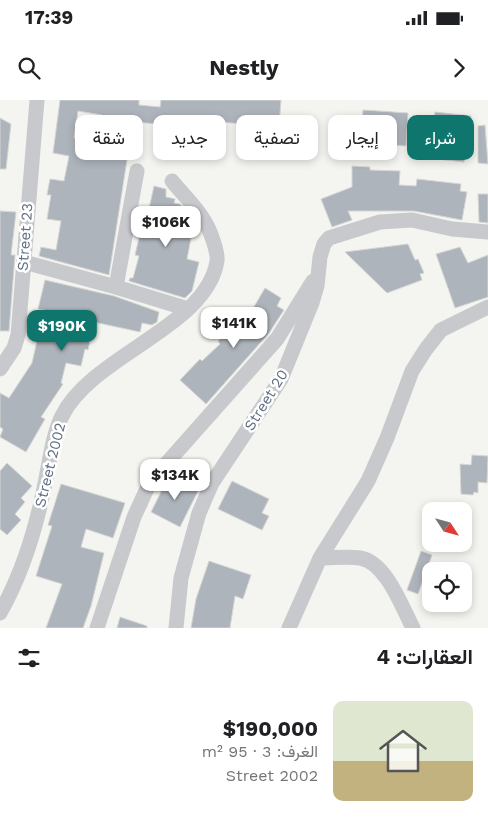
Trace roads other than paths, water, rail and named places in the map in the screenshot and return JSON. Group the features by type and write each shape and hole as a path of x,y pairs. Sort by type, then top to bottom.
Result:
{"street":[{"name":"Street 23","path":"0,369 14,348 18,335 37,100"},
{"path":"116,287 137,171"},
{"name":"Street 2002","path":"0,613 27,556 52,446 69,403 86,384 188,310 208,284 217,260 210,231 200,213 172,181"},
{"name":"Street 20","path":"176,628 181,578 200,514 212,483 281,379 318,286 318,273 324,244 330,238 380,222 412,220 452,229 488,232"},
{"path":"24,262 116,287 188,310"},
{"path":"97,628 134,517 150,482 277,339 318,273"},
{"path":"289,628 320,558 368,481 388,438 412,371 441,330 488,307"},
{"path":"320,558 358,557 374,564 390,584 413,628"}]}
